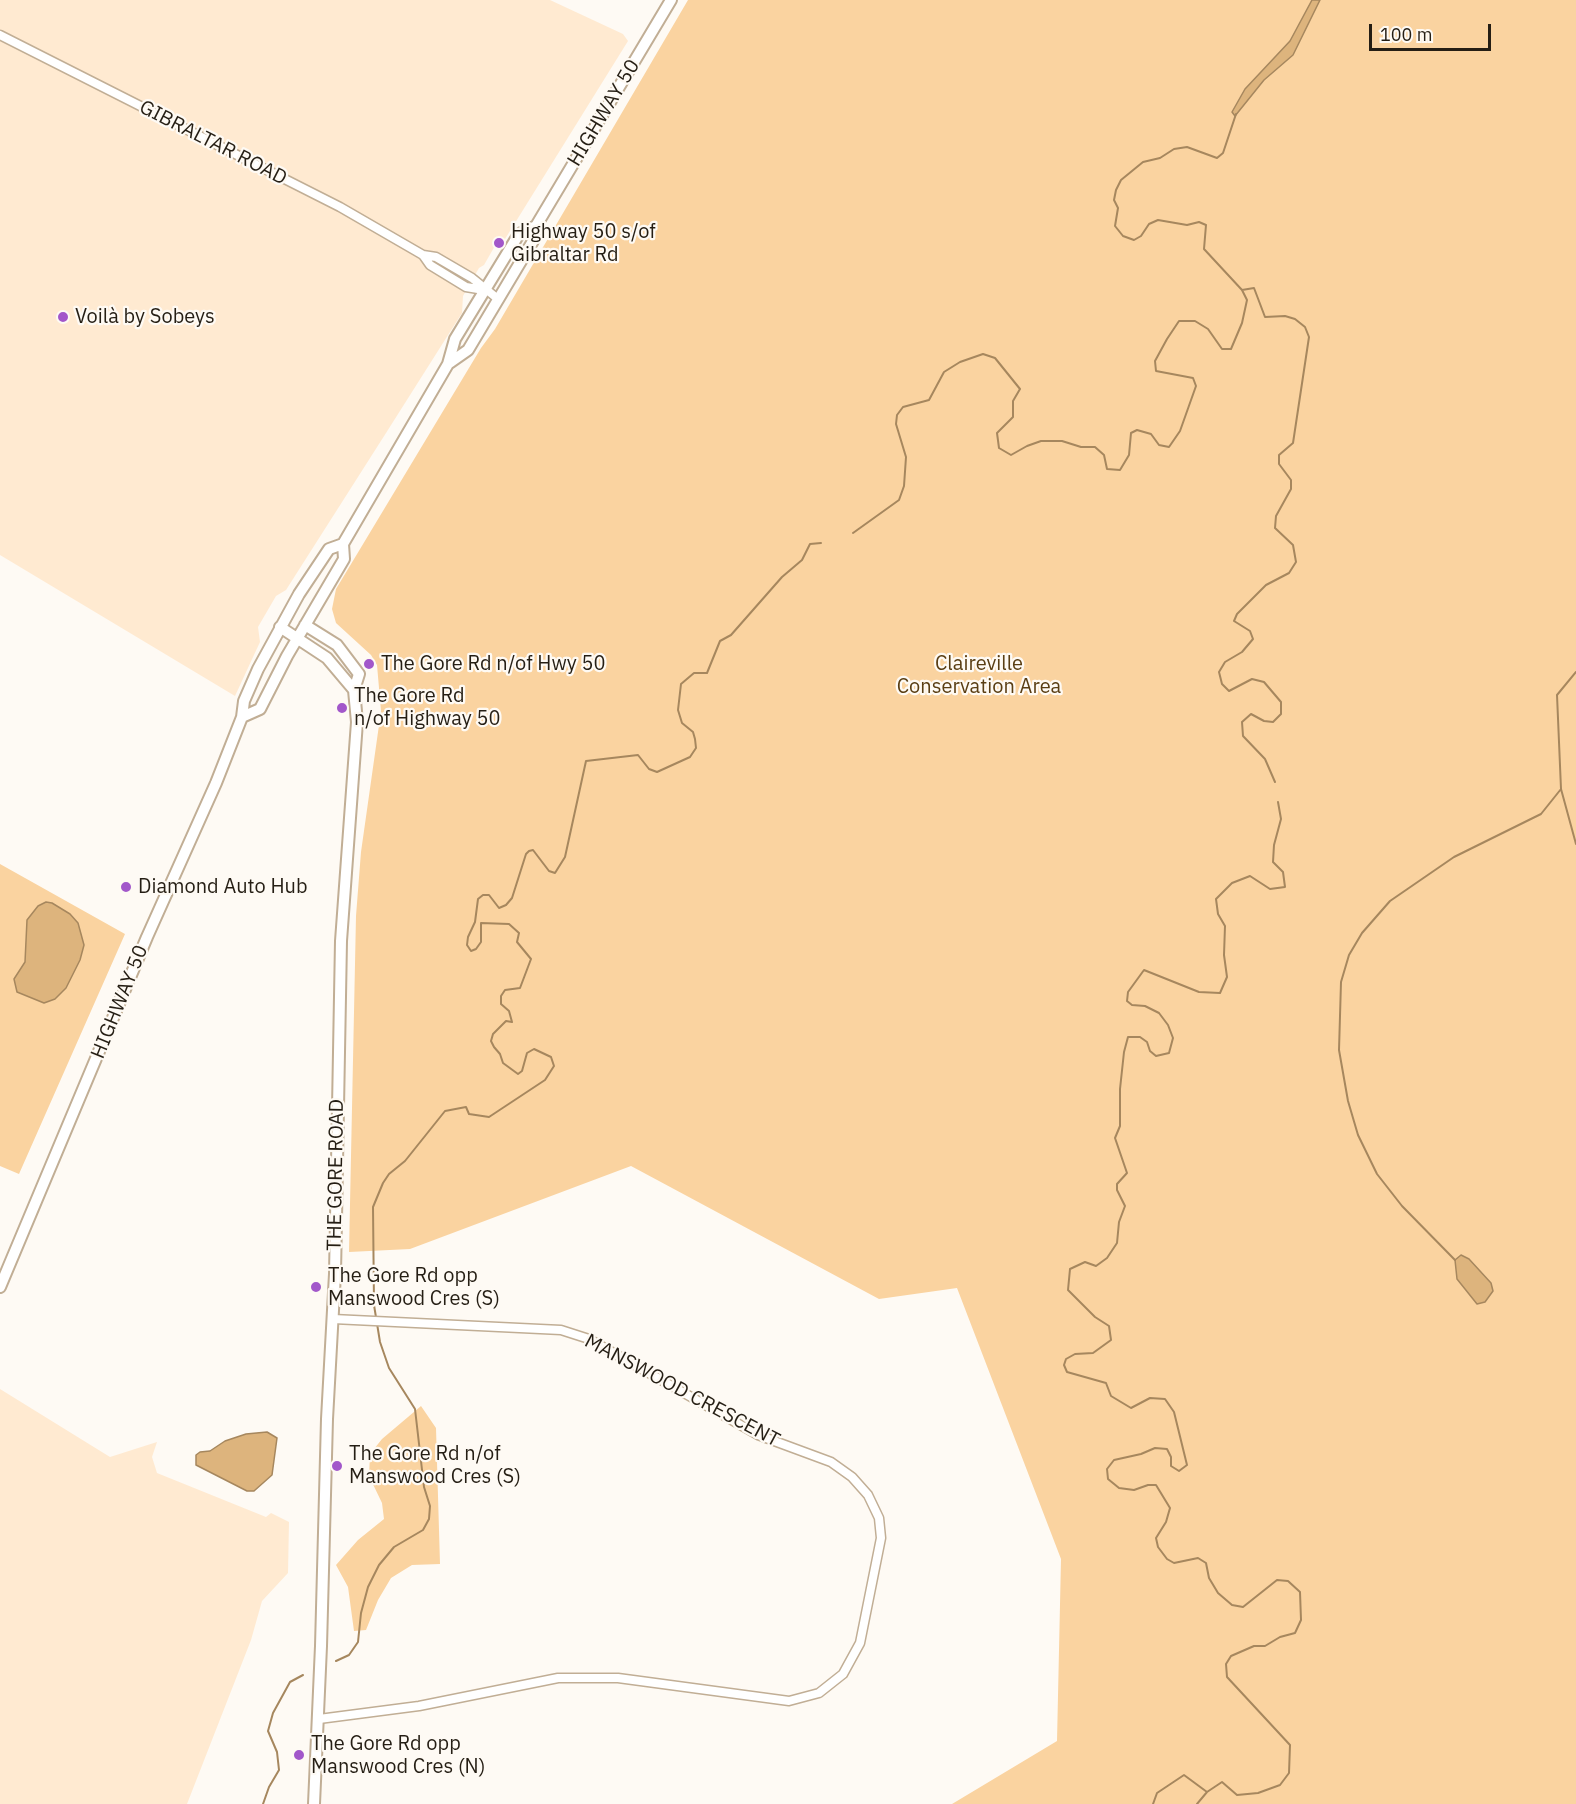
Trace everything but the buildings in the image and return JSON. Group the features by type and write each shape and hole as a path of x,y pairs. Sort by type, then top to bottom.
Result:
{"main road":[{"name":"HIGHWAY 50","path":"448,364 468,350 533,241 536,226 671,0"},
{"name":"HIGHWAY 50","path":"242,717 260,710 297,638 344,559 343,544 448,364 455,339 519,234 536,226"},
{"name":"HIGHWAY 50","path":"0,1287 242,717 244,701 280,627 329,549 343,544"},
{"name":"THE GORE ROAD","path":"305,625 330,639 349,657 359,674 354,690 357,722 341,941 333,1319 327,1419 319,1719 314,1804"},
{"path":"280,627 327,658 354,690"}],"street":[{"name":"GIBRALTAR ROAD","path":"0,35 340,207 423,255 430,265 466,287 484,290 498,299"},
{"name":"MANSWOOD CRESCENT","path":"319,1719 418,1706 558,1678 618,1678 789,1701 819,1693 843,1674 860,1643 881,1538 879,1518 868,1495 852,1477 831,1462 760,1437 589,1339 561,1330 333,1319"}],"shaded area":[{"path":"0,0 550,0 623,34 628,41 505,239 500,237 484,265 479,268 463,296 462,313 386,433 286,590 276,596 258,627 260,642 235,696 0,555"},
{"path":"1312,0 1320,0 1293,55 1264,80 1235,116 1232,112 1245,89 1290,41"},
{"path":"46,902 70,914 78,923 84,945 80,960 66,988 55,999 44,1003 17,992 14,979 25,962 27,920 38,906"},
{"path":"1461,1255 1469,1259 1491,1283 1493,1291 1485,1302 1477,1304 1457,1279 1455,1260"},
{"path":"0,1389 110,1457 157,1442 152,1457 157,1473 266,1517 271,1513 289,1522 288,1573 262,1601 251,1640 187,1804 0,1804"},
{"path":"267,1432 277,1438 272,1475 254,1491 247,1491 196,1465 196,1455 200,1452 210,1451 225,1441 246,1434"}],"green space":[{"name":"Claireville Conservation Area","path":"688,0 1576,0 1576,1804 952,1804 1057,1741 1061,1559 957,1288 879,1299 631,1166 410,1249 349,1252 356,916 361,852 381,711 377,665 371,655 336,623 332,609 336,589 481,348 495,329"},
{"path":"0,864 125,934 19,1174 0,1166"},
{"path":"421,1406 436,1428 440,1564 412,1565 391,1578 378,1600 366,1630 354,1631 348,1587 336,1565 358,1540 384,1519 382,1503 369,1476 370,1454 382,1439"}],"waterway":[{"path":"853,533 899,500 904,486 906,457 896,424 897,415 903,407 929,400 944,372 960,362 983,354 995,358 1020,389 1013,401 1013,417 997,433 999,448 1011,455 1041,441 1062,441 1081,447 1095,447 1104,455 1107,469 1120,470 1129,455 1131,433 1137,430 1151,434 1159,445 1169,447 1180,431 1196,386 1193,378 1156,371 1155,361 1179,321 1195,321 1208,329 1222,349 1231,349 1242,323 1247,300 1242,290 1204,249 1206,225 1199,222 1187,225 1158,220 1149,224 1141,236 1134,240 1123,236 1115,226 1118,208 1114,200 1116,190 1121,180 1143,162 1160,158 1174,149 1187,147 1217,158 1223,153 1236,114"},
{"path":"1242,290 1254,288 1265,317 1285,316 1295,319 1305,327 1309,337 1293,443 1279,455 1279,464 1291,480 1291,489 1276,516 1275,528 1293,545 1296,562 1289,573 1266,585 1237,614 1234,621 1250,631 1253,639 1242,652 1225,662 1219,672 1222,684 1229,691 1252,679 1264,682 1281,702 1281,714 1273,722 1264,721 1251,714 1242,722 1243,736 1265,759 1275,782"},
{"path":"336,1661 349,1655 358,1642 361,1613 368,1587 379,1565 394,1547 423,1530 429,1519 430,1506 424,1487 415,1409 389,1368 380,1342 374,1305 373,1207 389,1174 405,1161 445,1111 466,1107 469,1114 489,1117 545,1080 554,1066 551,1057 534,1049 527,1053 522,1071 518,1074 503,1063 491,1041 493,1034 506,1021 512,1022 509,1011 501,1004 501,996 505,990 520,988 531,959 517,942 519,933 509,924 481,923 481,942 476,949 471,951 467,945 468,937 475,922 478,899 483,895 489,895 499,908 506,905 512,898 526,854 529,851 533,850 549,871 555,873 565,857 586,761 638,755 649,769 657,772 690,757 696,748 695,739 693,732 682,723 678,710 681,684 694,673 707,673 720,641 731,635 782,577 802,560 810,544 821,543"},
{"path":"1576,672 1557,695 1561,789 1576,844"},
{"path":"1455,1260 1402,1206 1377,1174 1358,1135 1348,1101 1339,1050 1341,982 1349,955 1362,933 1390,901 1454,857 1541,814 1561,789"},
{"path":"1197,1804 1207,1792 1222,1782 1237,1795 1258,1793 1280,1785 1289,1773 1290,1745 1227,1677 1226,1664 1231,1656 1254,1646 1265,1646 1280,1637 1295,1633 1301,1620 1300,1592 1288,1581 1277,1580 1243,1607 1232,1605 1218,1593 1209,1578 1206,1563 1198,1558 1174,1563 1167,1559 1158,1547 1156,1538 1166,1522 1170,1508 1156,1485 1134,1490 1119,1488 1108,1479 1107,1469 1114,1460 1141,1454 1155,1448 1167,1449 1171,1457 1171,1466 1179,1471 1187,1465 1174,1412 1165,1399 1150,1398 1131,1408 1111,1396 1106,1383 1067,1372 1064,1365 1066,1359 1075,1354 1093,1353 1111,1340 1109,1326 1095,1317 1068,1290 1070,1269 1085,1262 1096,1266 1107,1258 1117,1243 1119,1222 1125,1206 1117,1190 1117,1184 1127,1173 1115,1138 1120,1126 1120,1089 1128,1037 1140,1037 1147,1042 1150,1051 1156,1056 1169,1053 1173,1038 1168,1025 1159,1013 1145,1006 1132,1005 1127,1001 1128,992 1144,970 1199,992 1220,993 1227,977 1224,955 1225,926 1218,914 1216,899 1232,883 1250,876 1270,889 1285,887 1283,872 1273,862 1274,845 1281,819 1278,802"},
{"path":"263,1804 269,1787 279,1770 277,1752 268,1731 273,1713 290,1682 303,1675"},
{"path":"1153,1804 1157,1793 1184,1775 1207,1792"}],"place":[{"name":"Highway 50 s/of Gibraltar Rd","path":"499,243"},
{"name":"Voilà by Sobeys","path":"63,317"},
{"name":"The Gore Rd n/of Hwy 50","path":"369,664"},
{"name":"The Gore Rd n/of Highway 50","path":"342,708"},
{"name":"Diamond Auto Hub","path":"126,887"},
{"name":"The Gore Rd opp Manswood Cres (S)","path":"316,1287"},
{"name":"The Gore Rd n/of Manswood Cres (S)","path":"337,1466"},
{"name":"The Gore Rd opp Manswood Cres (N)","path":"299,1755"}]}
